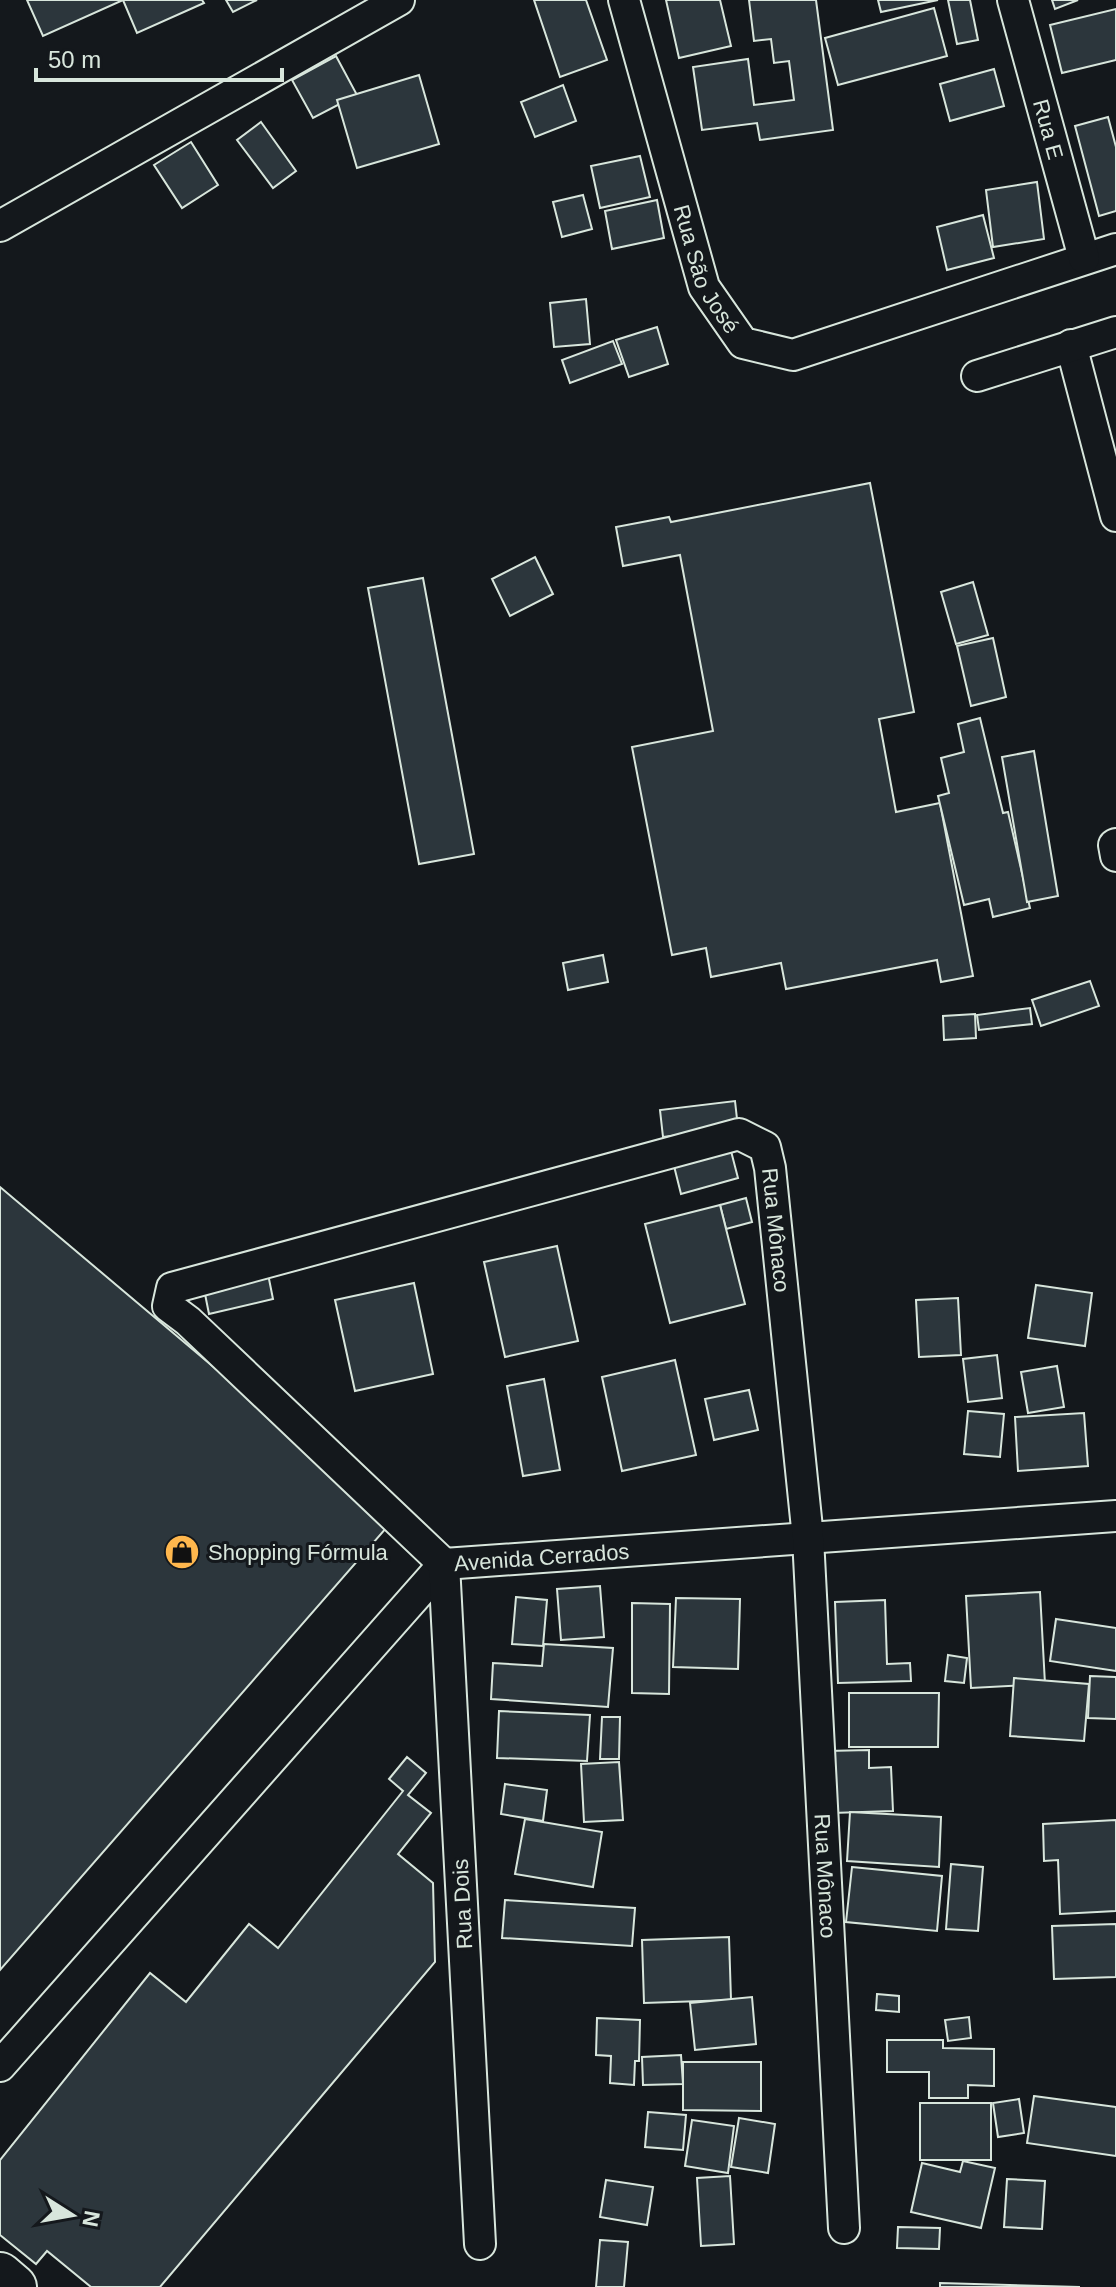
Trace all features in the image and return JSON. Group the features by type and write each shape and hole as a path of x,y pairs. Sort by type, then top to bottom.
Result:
{"main road":[{"path":"0,2275 14,2287"}],"street":[{"path":"0,226 399,0"},
{"name":"Rua São José","path":"624,0 704,287 743,343 793,355 1116,249"},
{"name":"Rua E","path":"1013,0 1084,258"},
{"path":"977,376 1116,332"},
{"path":"1071,345 1116,516"},
{"path":"1116,844 1116,856"},
{"name":"Rua Mônaco","path":"444,1564 188,1321 168,1306 172,1288 739,1134 765,1147 770,1168 808,1538 844,2228"},
{"name":"Avenida Cerrados","path":"0,2066 444,1564 1116,1516"},
{"name":"Rua Dois","path":"444,1564 480,2244"}],"building":[{"path":"27,0 123,0 43,36"},
{"path":"123,0 202,0 204,3 137,33"},
{"path":"226,0 257,0 233,12"},
{"path":"534,0 586,0 607,60 560,77"},
{"path":"666,0 720,0 731,46 679,58"},
{"path":"749,0 816,0 833,130 760,140 757,123 702,130 693,67 748,59 754,105 794,100 789,61 774,63 771,39 754,41"},
{"path":"878,0 938,0 881,12"},
{"path":"948,0 970,0 978,40 957,44"},
{"path":"1052,0 1078,0 1055,9"},
{"path":"934,8 947,56 838,85 825,38"},
{"path":"1116,9 1116,60 1062,73 1050,25"},
{"path":"336,56 357,95 313,118 292,80"},
{"path":"994,69 1004,106 950,121 940,84"},
{"path":"419,75 439,144 357,168 337,100"},
{"path":"563,85 576,121 535,137 521,102"},
{"path":"1108,117 1116,147 1116,211 1099,216 1075,126"},
{"path":"261,122 296,171 273,188 237,140"},
{"path":"191,142 218,185 182,208 154,165"},
{"path":"640,156 650,197 600,208 591,166"},
{"path":"1037,182 1044,239 993,247 986,190"},
{"path":"583,195 592,229 562,237 553,202"},
{"path":"657,200 664,238 612,249 605,211"},
{"path":"983,215 994,258 947,270 937,227"},
{"path":"586,299 590,344 554,347 550,303"},
{"path":"657,327 668,364 629,377 616,340"},
{"path":"613,341 622,364 570,383 562,360"},
{"path":"870,483 914,712 879,719 896,812 940,803 973,976 941,982 937,960 786,989 781,963 711,977 706,948 672,955 632,747 713,731 680,555 623,566 616,527 669,517 671,522"},
{"path":"535,557 553,594 510,616 492,579"},
{"path":"423,578 474,854 419,864 368,588"},
{"path":"973,582 988,635 956,644 941,592"},
{"path":"993,638 1006,697 971,706 957,646"},
{"path":"980,718 1003,813 1008,812 1030,908 993,917 989,899 964,905 938,796 949,793 941,758 964,752 958,724"},
{"path":"1034,751 1058,896 1027,902 1002,757"},
{"path":"603,955 608,982 568,990 563,963"},
{"path":"1090,981 1099,1006 1041,1026 1032,1000"},
{"path":"1030,1008 1032,1024 979,1030 977,1015"},
{"path":"975,1014 976,1038 944,1040 943,1016"},
{"path":"735,1101 738,1128 663,1137 660,1110"},
{"path":"731,1151 738,1178 681,1194 674,1166"},
{"name":"Shopping Fórmula","path":"0,1187 394,1519 0,1970"},
{"path":"746,1198 752,1222 726,1229 720,1205"},
{"path":"720,1205 745,1304 670,1323 645,1224"},
{"path":"557,1246 578,1341 505,1357 484,1262"},
{"path":"268,1274 273,1299 209,1314 204,1289"},
{"path":"414,1283 433,1374 355,1391 335,1300"},
{"path":"1036,1285 1092,1293 1085,1346 1028,1338"},
{"path":"958,1298 961,1355 919,1357 916,1300"},
{"path":"997,1355 1002,1398 968,1402 963,1359"},
{"path":"675,1360 696,1455 622,1471 602,1377"},
{"path":"1057,1366 1064,1407 1028,1413 1021,1372"},
{"path":"544,1379 560,1470 523,1476 507,1386"},
{"path":"749,1390 758,1430 714,1440 705,1399"},
{"path":"968,1411 1004,1414 1000,1457 964,1454"},
{"path":"1084,1413 1088,1466 1018,1471 1015,1417"},
{"path":"600,1586 604,1637 561,1640 557,1589"},
{"path":"1040,1592 1045,1684 971,1688 966,1596"},
{"path":"516,1597 547,1600 543,1646 512,1644"},
{"path":"676,1598 740,1599 738,1669 673,1667"},
{"path":"885,1600 887,1664 910,1663 911,1681 838,1683 835,1602"},
{"path":"632,1603 670,1604 669,1694 632,1693"},
{"path":"1056,1619 1116,1628 1116,1671 1050,1661"},
{"path":"544,1644 613,1648 608,1707 491,1699 493,1663 542,1666"},
{"path":"948,1655 967,1658 964,1683 945,1681"},
{"path":"1090,1676 1116,1677 1116,1719 1088,1718"},
{"path":"1014,1678 1089,1684 1084,1741 1010,1736"},
{"path":"849,1693 939,1693 938,1747 849,1747"},
{"path":"499,1711 590,1715 587,1761 497,1758"},
{"path":"602,1717 620,1717 619,1759 600,1759"},
{"path":"869,1750 869,1768 891,1767 893,1811 832,1813 827,1751"},
{"path":"407,1757 426,1773 408,1795 431,1813 398,1854 433,1883 435,1962 160,2287 91,2287 47,2251 36,2264 0,2235 0,2160 150,1973 186,2002 249,1924 278,1948 403,1791 389,1779"},
{"path":"619,1762 623,1820 584,1822 581,1764"},
{"path":"505,1784 547,1790 543,1821 501,1814"},
{"path":"850,1812 941,1817 939,1867 847,1861"},
{"path":"525,1819 602,1832 593,1887 515,1874"},
{"path":"1116,1820 1116,1911 1060,1914 1058,1860 1044,1861 1043,1824"},
{"path":"951,1864 983,1867 978,1931 946,1929"},
{"path":"852,1867 942,1876 937,1931 846,1922"},
{"path":"505,1900 635,1908 632,1946 502,1938"},
{"path":"1116,1924 1116,1977 1054,1979 1052,1926"},
{"path":"729,1937 731,2000 644,2003 642,1940"},
{"path":"877,1994 899,1996 899,2012 876,2010"},
{"path":"752,1997 756,2044 695,2050 690,2003"},
{"path":"969,2017 971,2038 948,2041 945,2020"},
{"path":"597,2018 640,2020 639,2061 635,2061 634,2085 610,2083 611,2056 596,2055"},
{"path":"887,2040 943,2040 943,2048 994,2049 994,2086 968,2085 968,2098 929,2098 929,2072 887,2072"},
{"path":"681,2055 683,2084 643,2085 642,2057"},
{"path":"683,2062 761,2062 761,2111 683,2110"},
{"path":"1034,2096 1116,2107 1116,2156 1027,2143"},
{"path":"1019,2099 1024,2133 998,2137 993,2103"},
{"path":"920,2103 991,2103 991,2160 920,2160"},
{"path":"648,2112 686,2115 683,2150 645,2147"},
{"path":"739,2118 775,2124 768,2173 731,2167"},
{"path":"692,2120 734,2126 728,2173 685,2166"},
{"path":"963,2161 995,2168 981,2228 911,2212 922,2163 960,2172"},
{"path":"730,2176 734,2244 701,2246 697,2178"},
{"path":"1007,2179 1045,2181 1042,2229 1004,2227"},
{"path":"606,2180 653,2187 647,2225 600,2217"},
{"path":"898,2227 940,2228 939,2249 897,2248"},
{"path":"600,2240 628,2242 624,2287 596,2287"},
{"path":"940,2283 1080,2287 940,2287"}],"place":[{"name":"Shopping Fórmula","path":"182,1552"}]}
